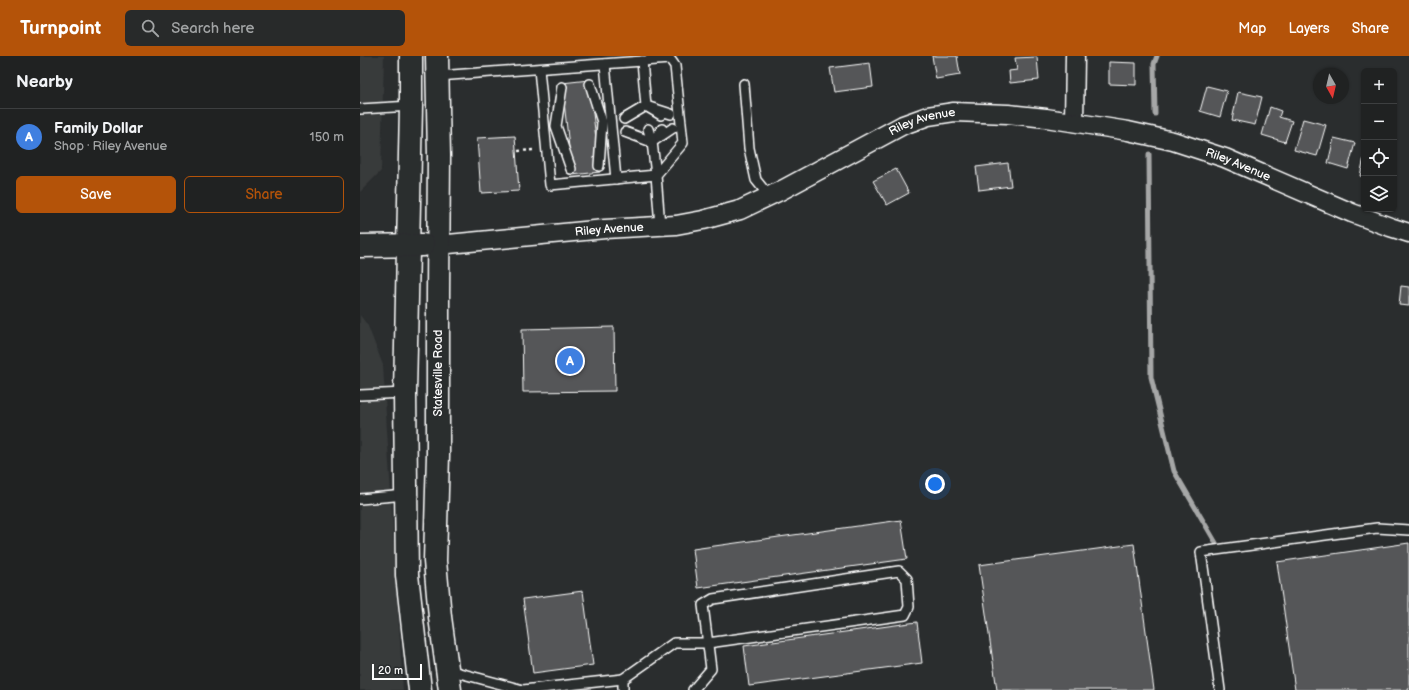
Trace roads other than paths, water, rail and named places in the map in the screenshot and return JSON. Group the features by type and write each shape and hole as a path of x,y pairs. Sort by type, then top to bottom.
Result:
{"main road":[{"path":"411,56 405,393 407,575 420,690"},
{"name":"Statesville Road","path":"437,66 438,448 435,561 440,618 448,680"},
{"path":"360,246 438,245"}],"street":[{"path":"1074,122 1075,56"},
{"name":"Riley Avenue","path":"438,245 605,229 660,226 703,220 740,210 903,125 928,116 954,112 1046,118 1173,141 1224,158 1352,213 1409,233"}],"lane":[{"path":"437,66 539,69 670,59 675,66 682,142 656,175 550,185 539,69"},
{"path":"642,61 647,116"},
{"path":"599,166 605,64"},
{"path":"590,84 602,121 616,179"},
{"path":"744,84 750,148 756,180 769,196"},
{"path":"562,87 556,126 571,169"},
{"path":"592,98 602,121 596,146"},
{"path":"563,101 556,126 569,148"},
{"path":"360,109 411,106"},
{"path":"646,106 671,114"},
{"path":"646,106 661,115"},
{"path":"628,118 646,106"},
{"path":"544,128 566,125"},
{"path":"652,142 673,128"},
{"path":"648,129 652,142 660,226"},
{"path":"652,142 662,129"},
{"path":"629,131 652,142"},
{"path":"360,395 405,393"},
{"path":"360,499 406,495"},
{"path":"1220,690 1201,552 1377,528 1409,530"},
{"path":"448,680 523,690 623,679 674,642 708,643 904,615 909,607 907,579 899,571 713,599 703,605 708,643 711,669 693,690"},
{"path":"623,679 623,690"}],"waterway":[{"path":"1155,114 1154,64 1157,56"},
{"path":"1149,154 1151,377 1174,471 1216,543"}],"place":[{"name":"Family Dollar","path":"570,361"}]}
